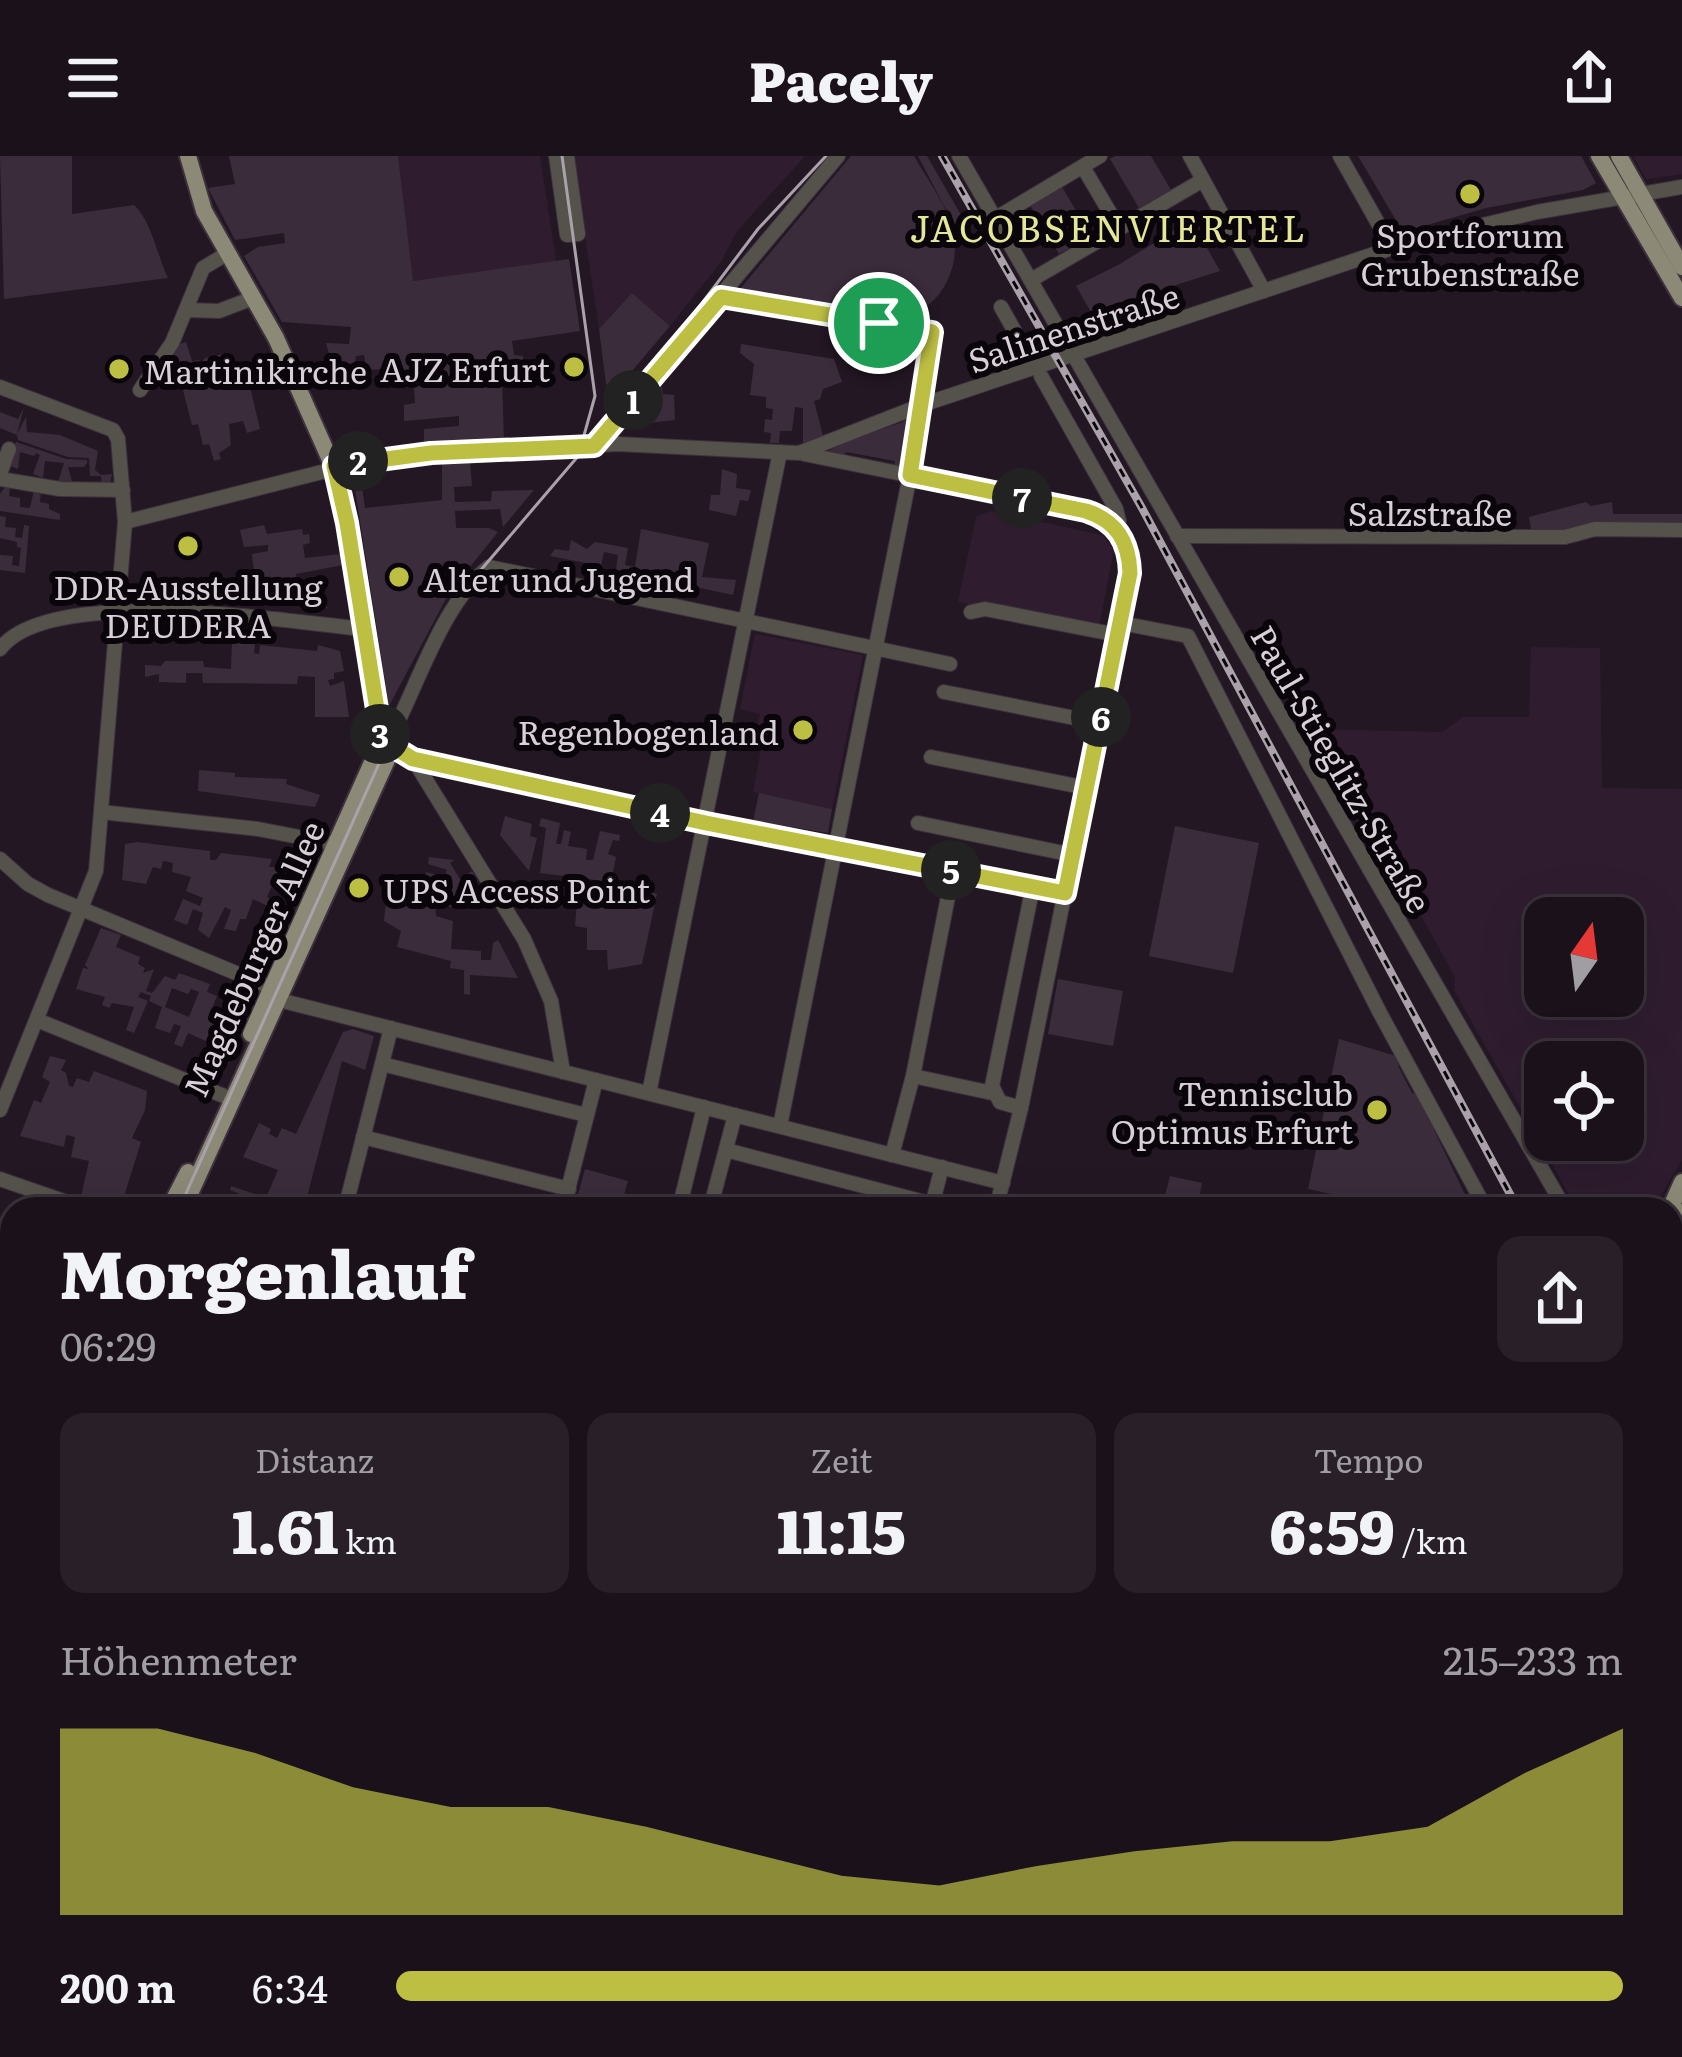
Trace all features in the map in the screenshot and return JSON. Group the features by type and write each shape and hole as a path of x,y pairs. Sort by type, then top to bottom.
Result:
{"main road":[{"path":"188,156 204,211 290,367 334,466 363,629 390,738"},
{"path":"1599,156 1682,267"},
{"path":"1619,156 1632,196 1682,298"},
{"name":"Magdeburger Allee","path":"175,1197 275,994 335,844 390,738"},
{"name":"Magdeburger Allee","path":"188,1197 390,738"}],"street":[{"path":"556,156 567,236 578,234 567,156"},
{"path":"594,446 838,156"},
{"name":"Paul-Stieglitz-Straße","path":"959,156 1557,1197"},
{"path":"996,218 1100,156"},
{"path":"1190,156 1264,291"},
{"path":"1340,156 1392,248"},
{"path":"1083,166 1119,228"},
{"path":"1030,280 1203,180"},
{"name":"Salinenstraße","path":"125,522 334,466 431,453 594,446 799,452 922,405 1038,372 1074,355 1392,248 1491,221 1682,187"},
{"path":"140,390 157,369 203,268 227,253"},
{"path":"721,297 932,332 910,475 779,1126"},
{"path":"187,310 219,311 253,298"},
{"path":"1001,307 1116,509 1119,521 1114,526"},
{"path":"0,387 113,430 118,439 125,522 96,871 0,1110"},
{"path":"9,448 0,476 60,489 123,490"},
{"path":"649,1094 780,452"},
{"path":"799,452 1086,511 1114,526 1126,544 1130,561 1119,629 999,1197"},
{"name":"Salzstraße","path":"1177,536 1520,538 1565,537 1610,528 1682,530"},
{"path":"562,1072 551,1001 524,939 413,759 390,738 455,606 474,578 489,566 950,664"},
{"path":"0,649 32,625 116,612 201,613 363,629"},
{"path":"971,612 1188,636 1480,1197"},
{"path":"944,692 1100,723"},
{"path":"931,757 1087,788"},
{"path":"413,759 706,823 1065,893"},
{"path":"101,812 257,829 335,844"},
{"path":"918,823 1073,855"},
{"path":"0,859 28,884 275,994 562,1072 594,1088 649,1094 1003,1183"},
{"path":"892,1155 913,1076 953,871"},
{"path":"992,1093 1033,886"},
{"path":"37,1020 224,1096"},
{"path":"348,1197 391,1028"},
{"path":"382,1064 586,1115"},
{"path":"913,1076 992,1093 1000,1102 1021,1108"},
{"path":"567,1197 594,1088"},
{"path":"682,1197 704,1107"},
{"path":"713,1197 735,1115"},
{"path":"363,1137 569,1189"},
{"path":"726,1150 898,1197"},
{"path":"934,1197 942,1167"},
{"path":"0,1179 52,1197"}],"shaded area":[{"path":"0,156 72,156 72,214 134,205 168,278 4,299"},
{"path":"229,156 398,156 413,281 569,259 580,331 512,341 514,355 523,356 524,372 502,379 504,443 424,441 424,429 459,426 459,416 404,421 404,405 415,403 414,388 402,388 403,368 367,370 364,355 356,356 355,363 340,364 339,357 330,357 326,343 349,344 351,327 282,322 244,256 258,247 285,243 284,233 235,240 208,188 235,184"},
{"path":"398,156 540,156 556,261 412,281"},
{"path":"573,156 805,156 737,231 721,262 670,326 632,293 599,329"},
{"path":"851,156 914,156 950,221 955,245 951,273 937,297 901,318 742,293 740,289"},
{"path":"918,156 927,156 969,229 956,229"},
{"path":"1151,156 1171,190 1139,208 1110,159"},
{"name":"Sportforum Grubenstraße","path":"1358,156 1581,156 1596,183 1403,232"},
{"path":"1633,156 1682,156 1682,174 1646,179"},
{"path":"1062,187 1091,236 1059,254 1030,205"},
{"path":"1191,220 1220,271 1091,312 1076,286"},
{"path":"632,293 670,326 615,391 606,384 599,329"},
{"path":"186,342 192,361 201,363 224,354 231,377 250,369 254,376 267,371 271,379 250,387 260,429 247,433 243,421 229,424 231,445 214,461 209,444 203,445 198,424 192,425 173,352"},
{"path":"741,344 834,359 842,382 823,389 814,401 823,436 803,444 803,408 795,407 792,431 780,431 779,443 770,443 771,433 764,432 765,419 772,420 773,409 766,408 766,397 750,395 754,364 740,353"},
{"path":"660,381 663,394 674,395 675,420 640,424 631,416"},
{"path":"24,407 17,434 26,417 27,432 60,435 98,451 95,470 112,474 110,484 102,485 101,476 90,476 89,458 68,457 18,440 17,435 0,428 0,412 18,419"},
{"path":"906,417 914,420 914,427 909,427 902,461 907,463 902,468 894,467 895,461 825,453 903,422"},
{"path":"16,442 87,463 68,467 73,485 58,482 64,463 45,461 43,478 33,474 40,455 36,453 20,452 18,469 8,465"},
{"path":"470,462 472,486 454,487 455,502 491,501 492,491 534,490 503,527 500,509 455,511 456,528 498,532 449,593 389,706 354,483 360,472 365,508 442,500 442,464"},
{"path":"722,469 737,474 736,488 751,490 748,501 740,500 736,516 709,510 711,495 720,495"},
{"path":"5,487 10,487 9,496 20,498 20,507 30,508 34,490 41,491 40,502 49,504 60,520 0,511"},
{"path":"1586,502 1591,506 1612,502 1613,514 1682,514 1682,526 1532,534 1529,517"},
{"path":"990,511 1102,535 1114,550 1098,631 958,602 976,517"},
{"path":"0,516 6,517 5,527 16,528 15,537 22,538 24,525 29,526 25,573 0,570 0,555 13,556 12,565 19,566 21,548 17,542 0,538"},
{"path":"264,525 267,534 302,529 303,535 309,534 310,543 303,545 305,558 341,554 343,565 296,574 297,581 314,579 315,587 323,587 327,608 319,607 313,595 202,590 199,583 255,583 252,554 268,551 268,545 244,547 240,530"},
{"path":"641,529 709,543 702,577 736,580 733,595 616,570 618,555 604,552 601,566 550,556 555,549 569,551 571,540 587,549 595,542 628,548 625,565 635,567"},
{"name":"Regenbogenland","path":"755,634 863,655 832,809 753,792 761,750 754,748 760,714 740,709"},
{"path":"232,642 255,644 254,653 259,654 260,645 317,651 318,645 340,651 344,671 328,680 330,686 344,681 349,717 315,717 315,677 298,676 297,684 203,683 202,673 186,673 186,683 159,682 159,674 145,677 145,665 161,666 165,661 203,661 204,667 231,669"},
{"path":"1531,647 1600,648 1602,788 1682,789 1682,1160 1660,1197 1570,1197 1550,1161 1644,1161 1644,1041 1524,1041 1524,1115 1454,990 1455,977 1386,852 1377,856 1303,729 1442,732 1463,717 1529,717"},
{"path":"199,770 287,779 286,784 320,795 315,807 198,791"},
{"path":"759,793 832,809 828,833 753,821"},
{"path":"505,816 532,824 530,836 537,838 529,871 500,835"},
{"path":"541,818 560,823 556,844 561,844 564,830 571,832 568,846 587,849 586,860 593,860 600,831 620,835 608,854 616,857 611,882 540,873 546,828 539,826"},
{"path":"1175,826 1259,843 1233,973 1149,956"},
{"path":"125,844 210,851 210,860 221,853 272,859 269,867 278,867 281,861 289,866 287,874 278,873 267,897 274,901 272,908 253,899 236,931 224,929 231,910 225,907 209,938 198,930 203,913 193,909 187,925 174,920 183,899 200,906 203,898 186,891 191,877 172,872 173,863 163,861 161,869 153,867 146,884 122,880"},
{"path":"429,857 454,860 450,863 460,879 472,871 476,877 464,885 470,895 461,899 460,908 445,906 446,897 435,900 436,916 453,921 451,949 481,951 481,960 491,960 493,943 498,940 518,978 470,975 470,995 464,994 464,970 450,968 451,961 397,947 401,931 384,921 386,901 421,904 426,872 444,877 447,870 428,864"},
{"path":"647,891 657,894 642,964 608,970 607,950 587,950 587,928 575,926 577,902 644,906"},
{"path":"101,928 121,935 116,947 140,957 143,973 154,969 146,991 152,993 165,976 175,980 179,973 210,984 207,992 217,996 212,1008 228,1015 221,1030 235,1036 228,1051 188,1033 182,1047 174,1044 181,1026 174,1024 170,1033 155,1028 162,1007 141,992 138,997 148,1001 134,1033 126,1030 134,1007 112,1003 109,1008 102,1005 105,997 76,989 83,968 89,969 85,965","holes":["172,988 188,994 191,989 199,992 189,1017 165,1007"]},
{"path":"1058,979 1123,991 1113,1046 1048,1034"},
{"path":"353,1029 374,1036 365,1070 342,1061 307,1197 266,1197 278,1170 243,1157 259,1123 277,1138 282,1128 296,1134 343,1032"},
{"name":"Tennisclub Optimus Erfurt","path":"1339,1039 1403,1058 1398,1066 1412,1093 1422,1094 1466,1197 1345,1197 1308,1189"},
{"path":"50,1056 66,1060 61,1070 69,1086 77,1078 89,1082 94,1071 147,1091 145,1110 132,1138 141,1142 124,1197 81,1197 89,1161 71,1157 75,1137 66,1135 64,1147 20,1136 34,1100 41,1103 50,1082 42,1077"},
{"path":"585,1169 628,1181 623,1197 577,1197"},
{"path":"1170,1176 1202,1183 1199,1197 1165,1196"},
{"path":"231,1186 263,1197 245,1197 230,1190"}],"tram line":[{"path":"562,156 595,396 583,439"},
{"path":"474,578 650,372 758,229 826,156"},
{"path":"184,1197 395,728"}],"railway":[{"path":"942,156 1142,508 1512,1197"}],"place":[{"name":"Sportforum Grubenstraße","path":"1470,194"},
{"name":"AJZ Erfurt","path":"574,367"},
{"name":"Martinikirche","path":"119,369"},
{"name":"DDR-Ausstellung DEUDERA","path":"188,546"},
{"name":"Alter und Jugend","path":"399,577"},
{"name":"Regenbogenland","path":"803,730"},
{"name":"UPS Access Point","path":"359,888"},
{"name":"Tennisclub Optimus Erfurt","path":"1377,1110"}],"district":[{"name":"JACOBSENVIERTEL","path":"1109,226"}],"route":[{"path":"721,297 879,323 932,332 910,475 1100,515 1121,535 1129,554 1130,573 1065,893 706,823 413,759 382,740 334,466 431,453 594,446 721,297"}]}
